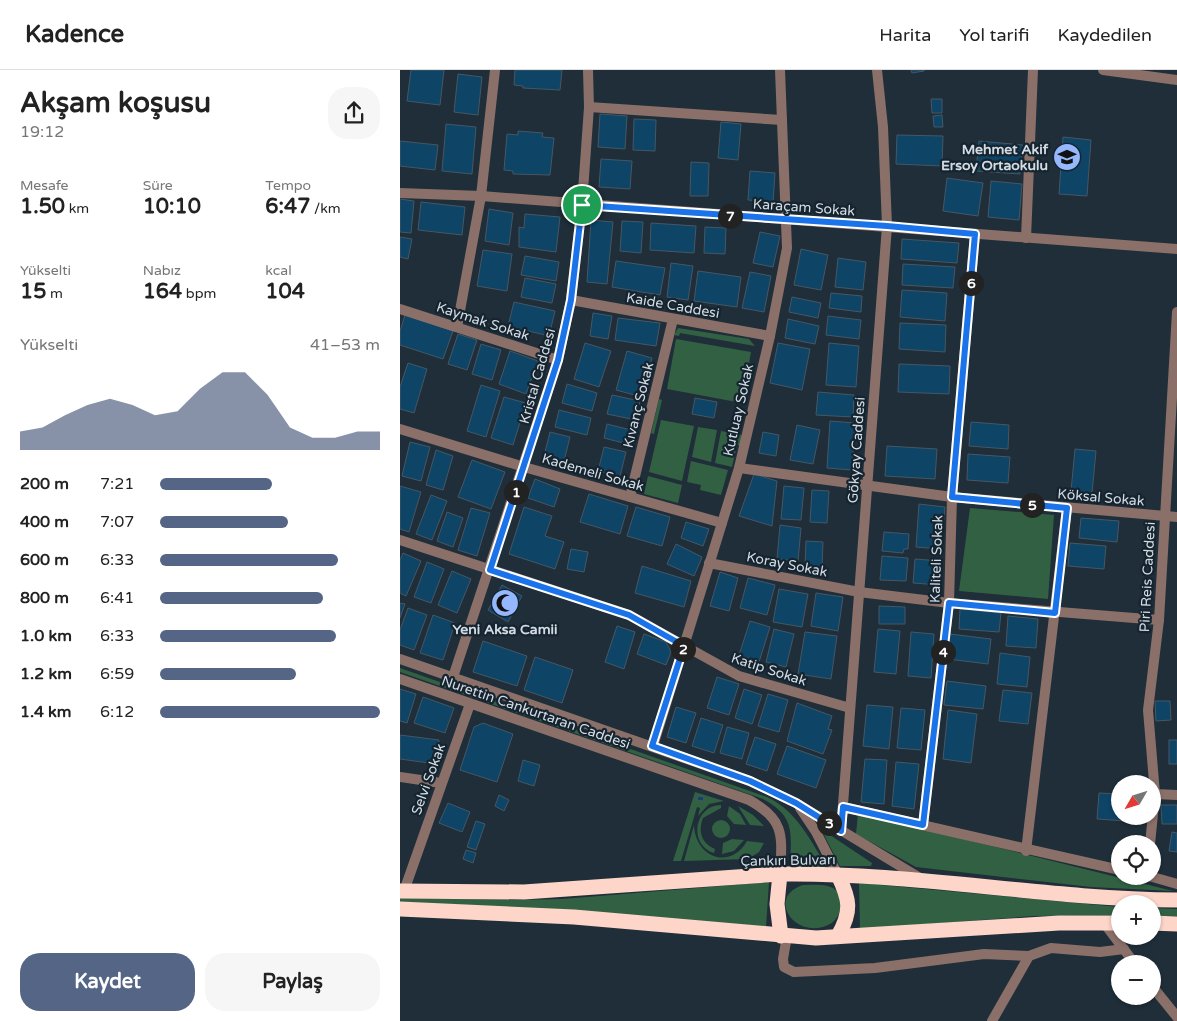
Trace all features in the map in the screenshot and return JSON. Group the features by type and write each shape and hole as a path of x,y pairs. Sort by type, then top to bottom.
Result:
{"highway":[{"name":"Çankırı Bulvarı","path":"402,891 524,892 780,874 923,880 1041,892 1177,900"},
{"path":"780,874 776,904 784,936"},
{"path":"838,875 848,904 846,922 838,936"},
{"path":"400,909 574,917 784,936 838,936 1059,923 1111,923"},
{"path":"1161,923 1177,924"}],"street":[{"path":"457,327 481,196 495,70"},
{"name":"Kristal Caddesi","path":"453,677 524,468 558,360 571,300 582,205 588,107 588,70"},
{"name":"Kutluay Sokak","path":"652,746 739,468 770,336 787,248 780,70"},
{"name":"Gökyay Caddesi","path":"841,831 887,226 883,127 877,70"},
{"path":"1026,238 1033,70"},
{"path":"1103,70 1177,80"},
{"path":"588,107 782,120"},
{"name":"Karaçam Sokak","path":"400,193 481,196 1177,249"},
{"name":"Kaliteli Sokak","path":"923,825 949,603 952,497 975,234"},
{"name":"Kaide Caddesi","path":"571,300 770,336"},
{"name":"Kaymak Sokak","path":"400,309 558,360"},
{"name":"Piri Reis Caddesi","path":"1153,775 1148,710 1159,620 1177,312"},
{"name":"Kıvanç Sokak","path":"630,497 673,318"},
{"name":"Kademeli Sokak","path":"400,430 524,468 722,523"},
{"name":"Köksal Sokak","path":"739,468 866,487 952,497 1177,517"},
{"path":"1026,851 1067,508"},
{"name":"Katip Sokak","path":"400,540 629,615 738,676 850,708"},
{"name":"Koray Sokak","path":"709,563 858,592 1055,613 1159,620"},
{"name":"Nurettin Cankurtaran Caddesi","path":"400,659 750,781 796,803 923,880"},
{"name":"Nurettin Cankurtaran Caddesi","path":"400,679 731,793 760,806 774,818 780,827 782,840 780,874"},
{"name":"Selvi Sokak","path":"402,891 470,704"},
{"path":"400,777 441,783"},
{"path":"1161,794 1177,795"},
{"name":"Nurettin Cankurtaran Caddesi","path":"796,803 816,832 838,875"},
{"path":"843,807 1026,851 1111,868"},
{"path":"1161,879 1177,884"},
{"path":"1104,923 1128,955"},
{"path":"784,936 784,967 794,972 875,968 984,954 1028,956 1051,948 1100,952 1124,949"},
{"path":"992,1021 1028,956"},
{"path":"1161,997 1177,1017"}],"green space":[{"path":"678,328 749,339 755,346 680,333 679,336 674,335"},
{"path":"676,339 751,352 742,403 667,389"},
{"path":"659,399 662,400 654,434 651,433"},
{"path":"661,420 694,426 682,481 649,472"},
{"path":"698,427 717,430 711,462 692,457"},
{"path":"721,431 742,435 740,446 737,445 732,467 715,463"},
{"path":"691,461 728,470 721,495 700,490 701,485 687,482"},
{"path":"648,476 682,485 678,503 644,494"},
{"path":"970,508 1054,515 1048,599 959,591"},
{"path":"400,668 767,797 787,810 795,818 827,867 790,867 791,835 786,819 781,812 763,799 400,672"},
{"path":"695,792 724,801 709,804 698,816 700,808 697,807 681,861 673,861"},
{"path":"721,805 721,808 703,818 701,827 704,840 715,849 714,853 706,849 700,842 698,826 700,818 705,811"},
{"path":"729,806 740,814 746,825 734,824 727,816"},
{"path":"738,806 753,815 764,826 750,825"},
{"path":"858,813 1111,876 1111,885 1149,885 1173,891 1091,887 916,867 856,834"},
{"path":"717,820 725,820 730,825 728,836 717,838 712,833 712,825"},
{"path":"694,825 700,845 714,856 723,858 732,856 747,841 764,843 759,852 748,859 684,861"},
{"path":"821,829 872,863 871,866 840,866"},
{"path":"732,839 744,840 734,851 722,854 723,843"},
{"path":"769,882 766,927 568,910 400,902 400,898 562,899"},
{"path":"859,883 1111,906 1111,915 1034,916 860,929"},
{"path":"803,885 825,886 834,888 837,891 841,899 841,909 834,922 818,928 806,927 796,923 790,916 786,907 786,899 792,891"},
{"path":"1161,908 1177,909 1177,916 1161,916"}],"building":[{"path":"411,70 444,70 440,105 407,101"},
{"path":"515,70 562,70 560,90 523,88 523,86 514,85"},
{"path":"911,70 924,70 924,71 912,73"},
{"path":"458,74 482,77 478,115 454,112"},
{"path":"931,99 942,99 942,113 932,113"},
{"path":"600,114 627,116 625,149 598,147"},
{"path":"942,115 943,127 934,127 933,116"},
{"path":"634,119 656,120 655,151 633,150"},
{"path":"721,122 741,124 738,160 718,158"},
{"path":"446,124 476,127 472,174 442,171"},
{"path":"518,131 543,133 542,137 554,138 550,175 513,174 513,171 504,170 507,134 518,135"},
{"path":"897,135 943,136 942,166 896,164"},
{"path":"1063,137 1091,140 1087,196 1059,194"},
{"path":"400,141 438,145 435,170 400,166"},
{"path":"979,141 1023,145 1020,174 976,171"},
{"path":"601,159 632,161 630,189 599,187"},
{"path":"691,162 709,163 708,196 690,196"},
{"path":"750,171 775,173 773,202 748,200"},
{"path":"947,178 983,183 978,216 943,211"},
{"path":"991,181 1022,184 1019,220 988,217"},
{"path":"400,199 414,201 411,233 400,232"},
{"path":"421,202 465,207 462,235 418,230"},
{"path":"489,209 513,213 509,245 485,241"},
{"path":"525,214 560,217 556,252 519,247 519,227 524,228"},
{"path":"591,220 613,222 607,284 587,282"},
{"path":"622,221 643,222 641,253 620,251"},
{"path":"651,223 696,226 694,253 650,250"},
{"path":"705,227 726,228 725,254 704,253"},
{"path":"760,232 780,236 773,267 753,263"},
{"path":"400,237 412,239 408,259 400,257"},
{"path":"902,239 959,243 957,263 901,259"},
{"path":"801,249 828,255 821,290 794,285"},
{"path":"483,250 512,254 507,291 477,286"},
{"path":"525,256 559,262 556,281 521,275"},
{"path":"838,258 866,262 863,290 835,287"},
{"path":"616,261 665,268 660,295 612,287"},
{"path":"671,263 693,266 688,300 667,297"},
{"path":"903,264 955,267 953,288 902,285"},
{"path":"698,271 741,277 737,307 694,301"},
{"path":"750,272 771,276 764,312 742,308"},
{"path":"525,278 556,284 552,303 521,297"},
{"path":"902,290 947,293 945,321 900,317"},
{"path":"831,293 862,296 861,312 829,308"},
{"path":"792,297 821,303 818,318 789,312"},
{"path":"514,302 555,311 549,336 508,326"},
{"path":"593,313 612,316 608,339 590,336"},
{"path":"405,315 453,331 443,359 400,345 400,331"},
{"path":"828,316 861,320 859,339 826,335"},
{"path":"618,318 660,323 656,346 615,340"},
{"path":"788,319 819,326 815,344 785,338"},
{"path":"900,323 946,325 945,352 899,349"},
{"path":"458,334 477,340 467,370 448,364"},
{"path":"585,343 611,351 599,387 574,379"},
{"path":"778,343 810,349 802,390 770,383"},
{"path":"829,343 859,346 856,387 826,385"},
{"path":"481,344 501,350 492,380 472,374"},
{"path":"510,351 538,361 526,394 499,384"},
{"path":"627,351 652,358 642,397 616,390"},
{"path":"408,363 427,369 414,413 400,409 400,387"},
{"path":"899,364 950,366 949,394 898,392"},
{"path":"567,384 597,393 592,411 562,403"},
{"path":"481,385 500,391 486,437 467,431"},
{"path":"818,392 854,395 853,417 816,415"},
{"path":"612,395 640,401 636,420 607,414"},
{"path":"504,397 526,403 513,445 491,438"},
{"path":"695,398 717,402 714,418 692,414"},
{"path":"559,410 591,418 587,435 555,427"},
{"path":"830,421 855,423 852,470 827,468"},
{"path":"971,422 1009,425 1008,449 969,446"},
{"path":"607,424 631,430 627,444 604,438"},
{"path":"797,425 820,430 813,464 790,460"},
{"path":"550,432 570,437 564,461 544,456"},
{"path":"763,432 779,435 776,456 759,453"},
{"path":"410,442 430,447 421,481 402,476"},
{"path":"887,446 937,449 935,479 885,476"},
{"path":"604,447 626,452 620,476 598,471"},
{"path":"1075,449 1096,451 1092,493 1071,491"},
{"path":"436,450 453,456 443,490 426,485"},
{"path":"968,454 1010,457 1008,483 967,480"},
{"path":"472,460 505,472 491,509 458,497"},
{"path":"754,474 777,481 772,526 739,516"},
{"path":"535,479 560,489 554,507 528,498"},
{"path":"400,486 421,492 409,532 400,529"},
{"path":"784,486 804,488 801,520 781,519"},
{"path":"812,490 829,491 827,523 810,522"},
{"path":"589,494 628,506 620,534 580,522"},
{"path":"431,495 447,501 432,540 416,534"},
{"path":"919,504 945,507 941,549 916,547"},
{"path":"524,507 552,516 545,536 564,542 555,569 509,554"},
{"path":"636,507 670,517 662,546 627,536"},
{"path":"471,508 490,513 477,556 458,550"},
{"path":"447,512 463,518 453,547 437,541"},
{"path":"1081,518 1119,521 1117,542 1079,538"},
{"path":"686,522 709,529 703,546 681,538"},
{"path":"780,525 801,528 798,561 777,559"},
{"path":"884,532 909,534 908,549 904,549 903,553 882,551"},
{"path":"806,541 823,542 822,567 805,566"},
{"path":"1070,543 1106,546 1104,569 1068,566"},
{"path":"676,544 702,557 694,576 667,564"},
{"path":"571,549 588,552 584,572 567,569"},
{"path":"403,553 421,561 406,596 400,593 400,560"},
{"path":"882,556 908,558 906,581 880,580"},
{"path":"915,559 941,561 939,585 913,583"},
{"path":"427,562 444,569 431,603 414,597"},
{"path":"642,566 691,581 684,607 635,593"},
{"path":"452,571 471,579 457,613 438,605"},
{"path":"720,572 738,578 729,611 710,606"},
{"path":"748,578 775,585 767,615 740,608"},
{"name":"Yeni Aksa Camii","path":"502,585 522,596 508,622 488,610"},
{"path":"779,589 808,594 802,627 773,622"},
{"path":"816,593 843,597 838,631 811,626"},
{"path":"400,603 405,604 400,618"},
{"path":"879,606 905,607 905,624 879,624"},
{"path":"408,608 427,615 414,650 400,645 400,630"},
{"path":"960,609 1001,613 999,632 959,629"},
{"path":"433,615 455,623 443,660 420,653"},
{"path":"1008,616 1038,619 1036,648 1006,646"},
{"path":"750,621 770,627 759,662 739,655"},
{"path":"617,626 635,632 624,669 605,662"},
{"path":"774,629 794,634 786,667 766,662"},
{"path":"878,629 900,631 896,674 874,672"},
{"path":"805,632 837,636 831,679 798,674"},
{"path":"911,632 934,634 931,678 908,676"},
{"path":"644,634 666,642 671,652 666,665 637,654"},
{"path":"950,634 991,639 988,664 948,659"},
{"path":"483,641 527,656 517,686 473,672"},
{"path":"1000,653 1030,657 1027,687 997,684"},
{"path":"535,657 573,670 562,703 524,690"},
{"path":"717,677 739,684 729,715 707,708"},
{"path":"947,681 986,686 983,709 944,705"},
{"path":"400,689 416,694 407,723 400,721"},
{"path":"744,689 762,695 752,724 735,718"},
{"path":"1003,690 1032,693 1028,724 999,721"},
{"path":"768,694 788,700 779,732 758,726"},
{"path":"423,697 454,708 445,733 414,723"},
{"path":"1155,701 1170,701 1171,720 1156,721"},
{"path":"797,703 832,716 828,729 832,730 823,754 787,741"},
{"path":"867,705 893,707 889,749 863,746"},
{"path":"676,707 696,713 686,743 667,737"},
{"path":"901,708 925,710 921,750 897,748"},
{"path":"948,710 977,714 971,763 943,759"},
{"path":"701,718 723,725 714,753 692,746"},
{"path":"483,723 513,734 497,782 460,770 474,727"},
{"path":"727,727 749,733 742,759 720,753"},
{"path":"400,735 439,740 437,758 429,763 400,759"},
{"path":"755,737 776,744 767,771 746,764"},
{"path":"1169,740 1177,740 1177,764 1169,764"},
{"path":"787,746 826,760 816,788 777,774"},
{"path":"865,759 887,760 884,804 861,802"},
{"path":"523,760 540,765 534,786 518,781"},
{"path":"896,762 919,764 914,809 892,806"},
{"path":"1099,793 1111,794 1111,820 1097,819"},
{"path":"499,795 509,800 504,811 495,806"},
{"path":"698,796 704,797 703,801 697,800"},
{"path":"448,803 470,812 462,832 439,823"},
{"path":"1161,805 1177,805 1177,824 1162,824"},
{"path":"476,821 485,824 476,850 467,847"},
{"path":"1172,832 1177,833 1177,852 1169,851"},
{"path":"466,850 476,853 473,863 463,859"}],"place":[{"name":"Mehmet Akif Ersoy Ortaokulu","path":"1067,157"},
{"name":"Yeni Aksa Camii","path":"505,603"}],"route":[{"path":"582,205 887,226 975,234 952,497 1067,508 1055,613 949,603 923,825 843,807 841,831 778,793 652,746 684,646 657,629 629,615 490,570 558,360 571,300 582,205"}]}
